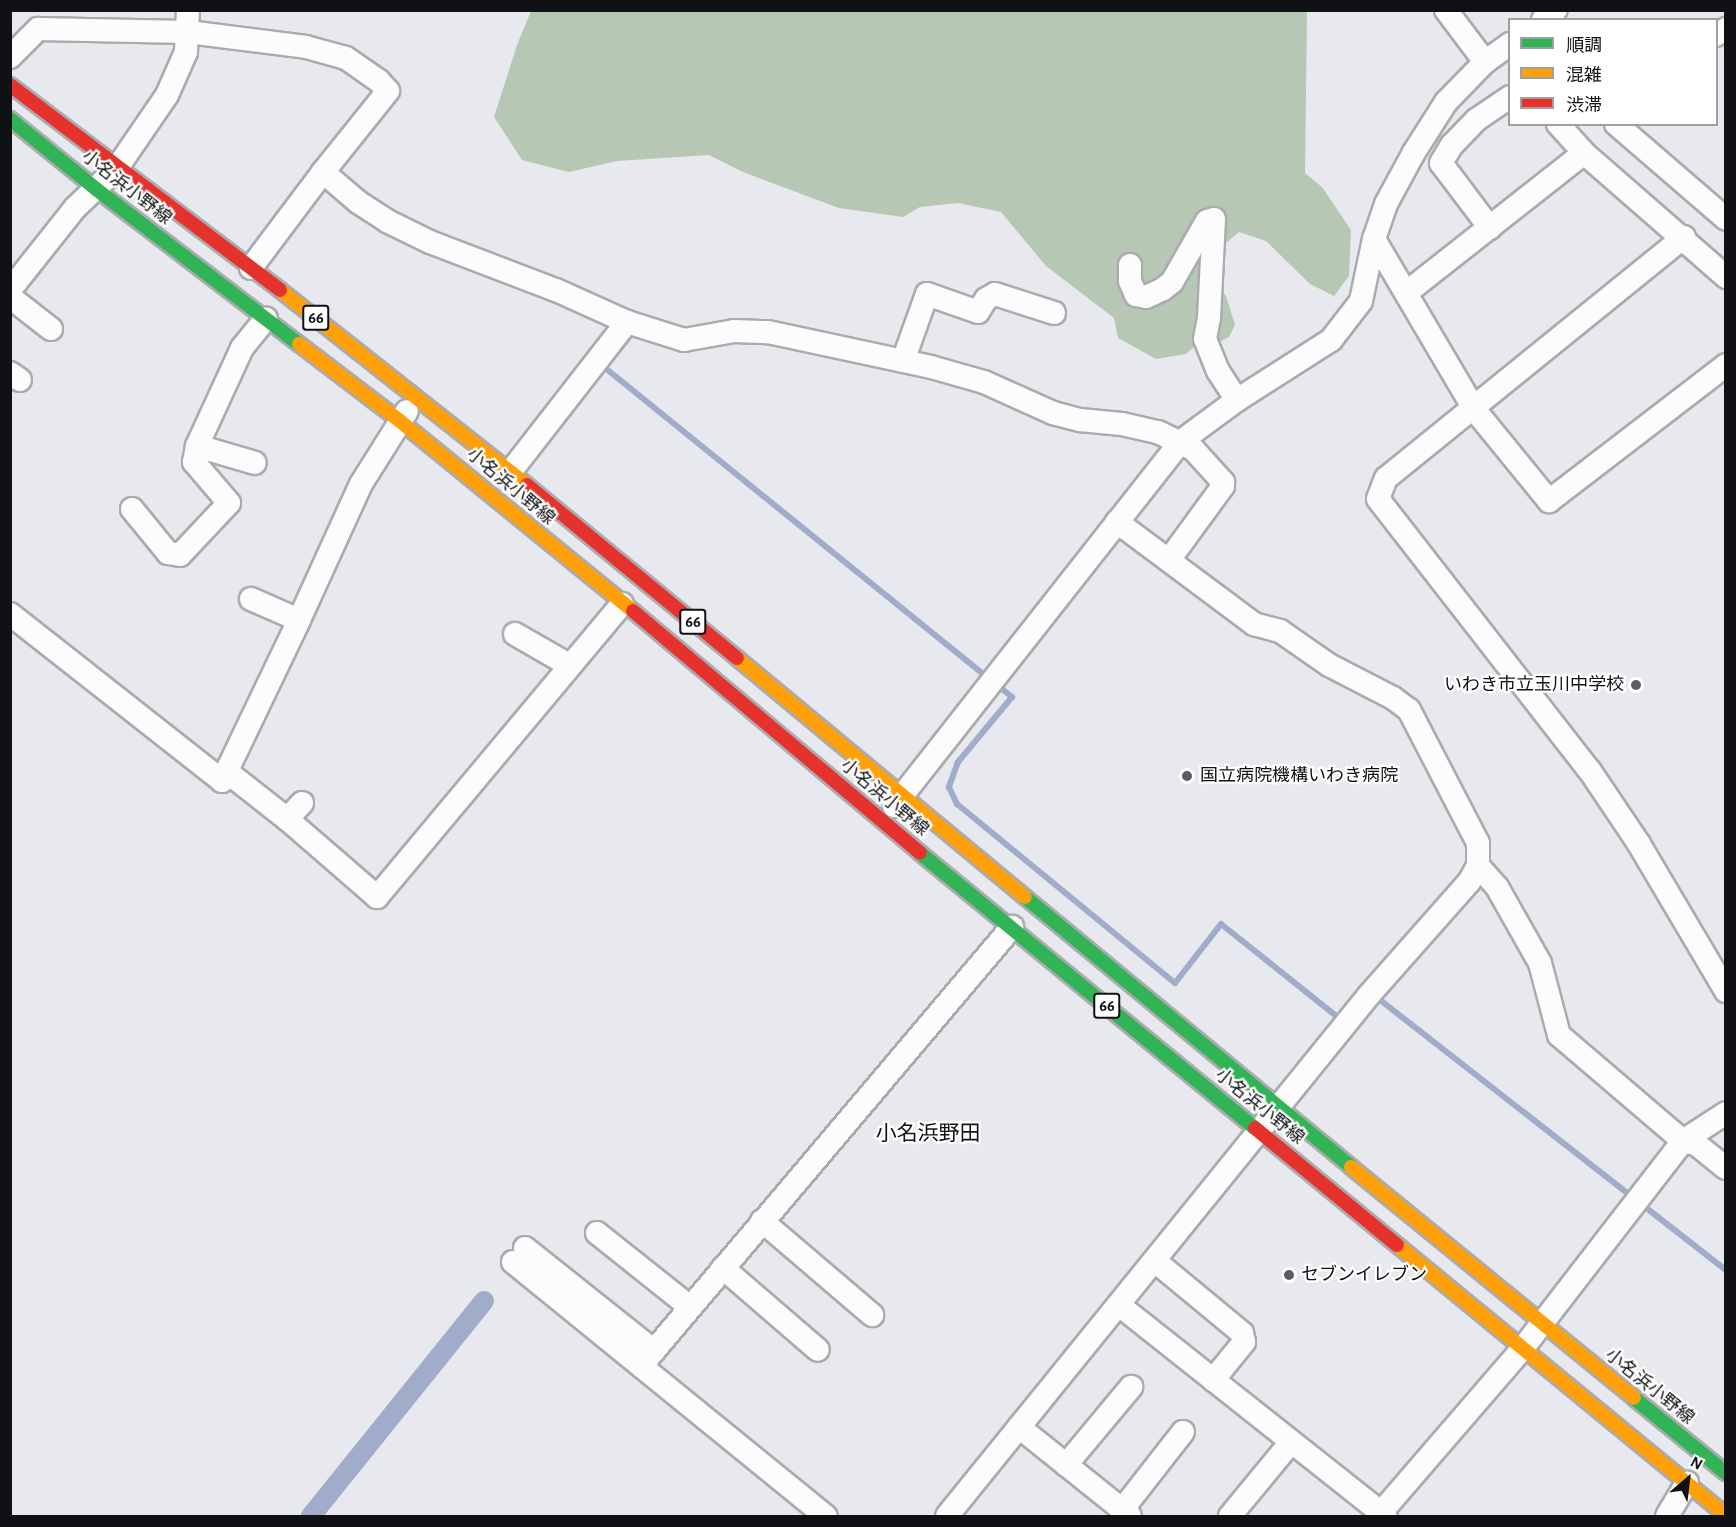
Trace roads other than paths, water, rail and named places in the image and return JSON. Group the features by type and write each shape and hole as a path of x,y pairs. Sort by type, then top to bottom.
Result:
{"main road":[{"name":"小名浜小野線","path":"10,85 251,268 511,471 1279,1108 1725,1473"},
{"name":"小名浜小野線","path":"10,119 96,189 400,421 754,711 882,822 1725,1515"}],"street":[{"path":"1446,10 1485,62"},
{"path":"10,57 38,29 188,21 346,58 379,81 388,92 323,172 251,268"},
{"path":"10,290 75,208 117,168 167,95 186,52 188,21"},
{"path":"882,822 1180,442 1238,400 1331,340 1361,301 1374,239 1386,204 1413,154 1446,102 1485,62 1508,45"},
{"path":"1490,228 1441,163 1452,145 1476,120 1508,98"},
{"path":"1560,126 1584,153 1684,237 1725,277"},
{"path":"1618,126 1725,219"},
{"path":"1406,293 1584,153"},
{"path":"323,172 358,202 387,221 430,242 534,281 627,322 684,340 734,331 768,332 903,361 984,382 1053,413 1080,420 1122,424 1158,432 1180,442 1192,449 1223,482 1223,486 1168,560"},
{"path":"1130,265 1130,281 1136,295 1146,297 1163,289 1172,282 1207,221 1214,219 1210,308 1205,339 1218,371 1238,400"},
{"path":"1684,237 1386,478 1378,499 1590,771 1639,844 1725,991"},
{"path":"1374,239 1474,409 1550,501 1725,365"},
{"path":"903,361 927,294 978,312 986,299 995,294 1054,313"},
{"path":"10,297 51,329"},
{"path":"132,509 168,553 180,555 210,526 229,503 194,462 197,446 242,348 266,318"},
{"path":"511,471 627,322"},
{"path":"10,614 222,781 361,484 416,397"},
{"path":"197,446 255,463"},
{"path":"947,1516 1261,1132 1369,995 1469,882 1478,866 1478,843 1408,710 1393,698 1329,665 1280,631 1254,624 1117,522"},
{"path":"251,600 299,620"},
{"path":"226,771 295,811 378,897 622,604"},
{"path":"515,634 569,665"},
{"path":"1478,866 1497,887 1540,963 1558,1035 1683,1141 1696,1144 1725,1168"},
{"path":"648,1358 1012,927"},
{"path":"1119,1305 1381,1515 1524,1348 1683,1141 1725,1113"},
{"path":"762,1221 872,1315"},
{"path":"597,1233 690,1307"},
{"path":"519,1255 648,1358 826,1516"},
{"path":"1155,1261 1242,1333 1244,1342 1213,1380"},
{"path":"723,1268 818,1350"},
{"path":"1066,1465 1131,1387"},
{"path":"1019,1428 1126,1513 1183,1432"},
{"path":"1230,1516 1291,1442"},
{"path":"1667,1516 1687,1483"}],"waterway":[{"path":"600,372 604,367 988,678"},
{"path":"996,684 1012,697 958,762 949,787 957,804 1175,983 1221,924 1340,1019 1341,1017"},
{"path":"1375,996 1726,1270"},
{"path":"311,1516 484,1301"}],"place":[{"name":"いわき市立玉川中学校","path":"1636,685"},
{"name":"国立病院機構いわき病院","path":"1187,776"},
{"name":"セブンイレブン","path":"1289,1275"}],"district":[{"name":"小名浜野田","path":"928,1134"}]}
